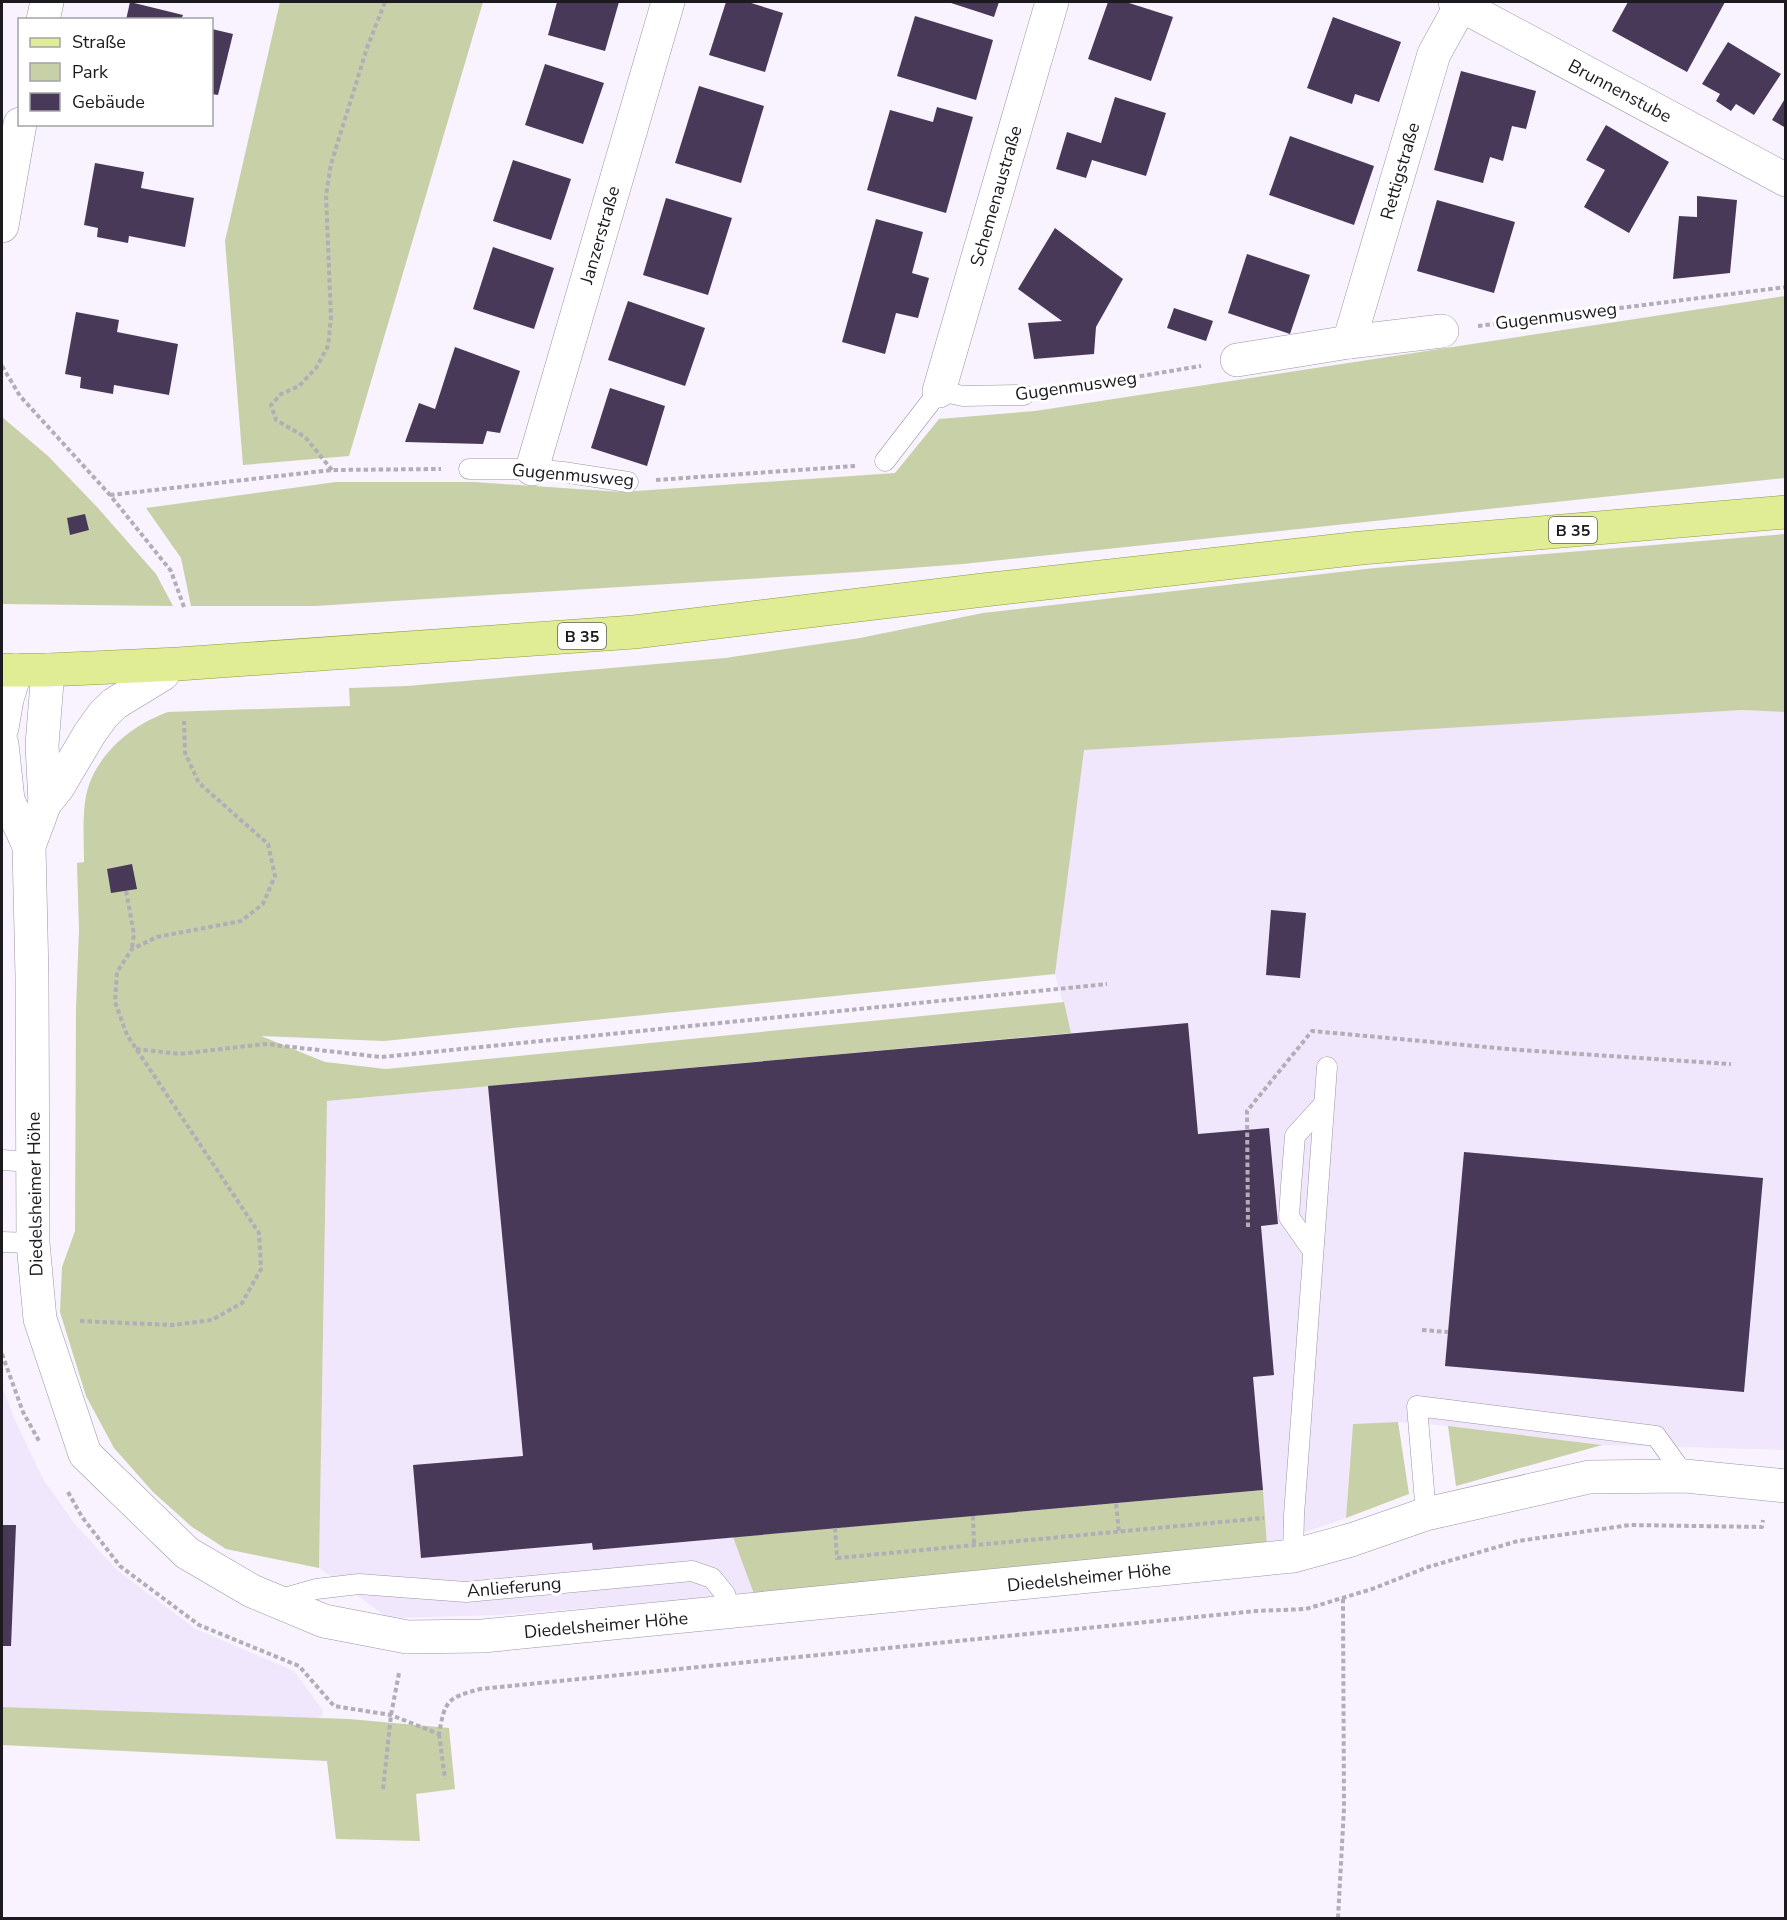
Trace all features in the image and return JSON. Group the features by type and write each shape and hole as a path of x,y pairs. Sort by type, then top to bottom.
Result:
{"main road":[{"name":"B 35","path":"22,670 170,669 633,632 1337,550 1785,512"}],"street":[{"path":"44,18 48,2"},
{"name":"Janzerstraße","path":"532,469 668,2"},
{"name":"Schemenaustraße","path":"939,391 1052,2"},
{"name":"Brunnenstube","path":"1458,3 1785,180"},
{"name":"Rettigstraße","path":"1349,342 1434,54 1458,3"},
{"path":"2,226 20,126"},
{"path":"1237,360 1349,342 1442,331"},
{"path":"29,846 45,803 58,787 103,715 114,704 170,669"},
{"path":"22,670 42,745 45,803"},
{"path":"2,728 7,699 22,670"},
{"path":"2,744 3,784 29,846"},
{"name":"Diedelsheimer Höhe","path":"29,846 32,977 17,1161 17,1242 85,1454 187,1553 252,1591 324,1620 406,1637 483,1636 731,1613 1293,1556 1351,1540 1426,1514 1589,1477 1685,1476 1775,1485"}],"lane":[{"name":"Gugenmusweg","path":"939,391 963,396 1024,395"},
{"path":"885,461 939,391"},
{"name":"Gugenmusweg","path":"469,469 532,469 628,482"},
{"path":"1293,1556 1294,1515 1327,1067"},
{"path":"1313,1251 1289,1217 1291,1186 1295,1136 1324,1104"},
{"path":"1426,1514 1417,1406 1656,1436 1685,1476"},
{"name":"Anlieferung","path":"275,1601 316,1589 359,1584 466,1592 692,1571 712,1578 725,1594 731,1613"}],"path":[{"path":"332,470 305,437 276,420 271,405 281,394 299,386 316,368 328,346 331,318 326,195 331,164 367,48 385,2"},
{"name":"Gugenmusweg","path":"1442,331 1785,287"},
{"name":"Gugenmusweg","path":"1024,395 1237,360"},
{"path":"2,366 20,396 110,495 171,571 184,607"},
{"name":"Gugenmusweg","path":"628,482 871,465 885,461"},
{"path":"110,495 332,470 469,469"},
{"path":"132,949 157,937 241,921 263,904 275,876 268,844 200,783 185,753 184,721"},
{"path":"40,1319 173,1325 212,1320 242,1303 261,1269 259,1233 127,1035 115,1002 117,972 132,949 134,934 126,891"},
{"path":"136,1049 179,1054 265,1044 381,1057 1107,984"},
{"path":"1248,1227 1247,1111 1312,1031 1519,1050 1731,1064"},
{"path":"1422,1330 1448,1332"},
{"path":"445,1779 440,1734 444,1709 457,1695 480,1689 1256,1611 1306,1609 1343,1599 1428,1567 1518,1541 1630,1525 1762,1527 1775,1485"},
{"path":"1116,1504 1119,1532"},
{"path":"835,1528 837,1558 1294,1515"},
{"path":"973,1516 974,1545"},
{"path":"1338,1918 1344,1808 1343,1599"},
{"path":"383,1789 391,1715 406,1637"},
{"path":"391,1715 440,1734"}],"shaded area":[{"path":"1742,710 1785,712 1785,1450 1602,1445 1448,1426 1398,1422 1353,1424 1346,1518 1267,1545 1263,1490 734,1537 754,1594 502,1615 388,1618 319,1568 327,1101 1071,1033 1055,974 1083,750"},
{"path":"2,1386 14,1418 43,1479 74,1523 117,1570 194,1628 294,1671 324,1712 319,1719 2,1707"}],"green space":[{"path":"280,2 483,2 349,456 243,465 225,241"},
{"path":"1785,296 1785,478 963,564 315,606 191,606 181,558 146,508 336,482 474,482 622,492 895,473 939,419 1035,411"},
{"path":"2,417 48,456 97,507 156,574 173,606 2,604"},
{"path":"1785,534 1785,712 1742,710 1084,750 1055,974 384,1041 261,1036 325,1062 386,1069 1064,1002 1071,1033 327,1101 319,1568 226,1549 192,1527 153,1492 114,1448 86,1396 60,1312 62,1267 75,1231 76,1008 79,930 77,863 84,862 85,804 90,781 106,755 116,744 154,718 168,712 350,706 349,688 407,686 725,658 860,638 983,613 1375,568"},
{"path":"1398,1422 1409,1494 1346,1518 1353,1424"},
{"path":"1448,1426 1602,1445 1456,1486"},
{"path":"1263,1490 1267,1545 754,1594 733,1537"},
{"path":"2,1707 349,1719 449,1728 455,1789 416,1794 420,1841 336,1839 327,1761 2,1745"}],"building":[{"path":"130,2 183,15 182,18 126,18"},
{"path":"557,2 619,2 605,51 548,35"},
{"path":"726,2 748,2 783,13 765,72 709,55"},
{"path":"948,2 999,2 994,17"},
{"path":"1108,2 1126,2 1173,17 1151,81 1088,59"},
{"path":"1628,2 1725,2 1687,72 1612,31"},
{"path":"915,16 993,40 976,100 897,76"},
{"path":"1333,17 1401,42 1379,102 1355,94 1352,104 1307,88"},
{"path":"213,29 233,34 218,95 213,94"},
{"path":"1728,42 1781,74 1754,115 1736,104 1731,111 1716,101 1720,94 1702,84"},
{"path":"545,64 604,83 583,144 525,125"},
{"path":"1461,71 1536,91 1526,129 1512,126 1503,161 1490,157 1483,183 1434,170"},
{"path":"699,86 764,106 741,183 675,163"},
{"path":"1115,97 1166,113 1146,176 1092,160 1086,178 1056,169 1067,132 1101,143"},
{"path":"1786,97 1786,128 1772,120"},
{"path":"937,107 973,117 946,213 867,190 890,110 933,122"},
{"path":"1606,125 1669,162 1629,233 1584,207 1605,170 1586,160"},
{"path":"1290,136 1374,166 1354,225 1269,195"},
{"path":"513,160 571,179 551,240 493,221"},
{"path":"95,163 144,172 141,188 194,198 185,247 129,236 128,243 97,237 98,228 84,225"},
{"path":"1697,196 1737,200 1730,273 1673,279 1679,216 1697,217"},
{"path":"666,198 732,218 708,295 643,275"},
{"path":"1437,200 1515,222 1494,293 1417,271"},
{"path":"876,219 923,232 912,273 929,278 918,318 896,313 885,354 842,342"},
{"path":"1055,228 1123,279 1096,327 1094,354 1034,359 1028,323 1062,321 1018,289"},
{"path":"493,247 554,268 534,329 473,309"},
{"path":"1247,254 1310,275 1290,334 1228,313"},
{"path":"628,301 705,328 685,386 608,360"},
{"path":"1174,308 1213,321 1206,341 1167,328"},
{"path":"76,312 119,320 117,332 178,344 169,395 114,385 113,394 80,388 81,377 65,374"},
{"path":"455,347 520,371 500,433 487,431 483,444 405,442 419,403 435,409"},
{"path":"610,388 665,406 647,466 591,448"},
{"path":"85,514 89,530 70,535 67,518"},
{"path":"132,864 137,889 111,893 107,869"},
{"path":"1271,910 1306,913 1300,978 1266,975"},
{"path":"1188,1023 1198,1134 1269,1128 1278,1224 1261,1226 1274,1375 1253,1377 1263,1490 593,1550 592,1543 421,1558 413,1465 523,1456 488,1086"},
{"path":"1464,1152 1763,1178 1744,1392 1445,1366"},
{"path":"2,1525 16,1525 11,1646 2,1646"}]}
